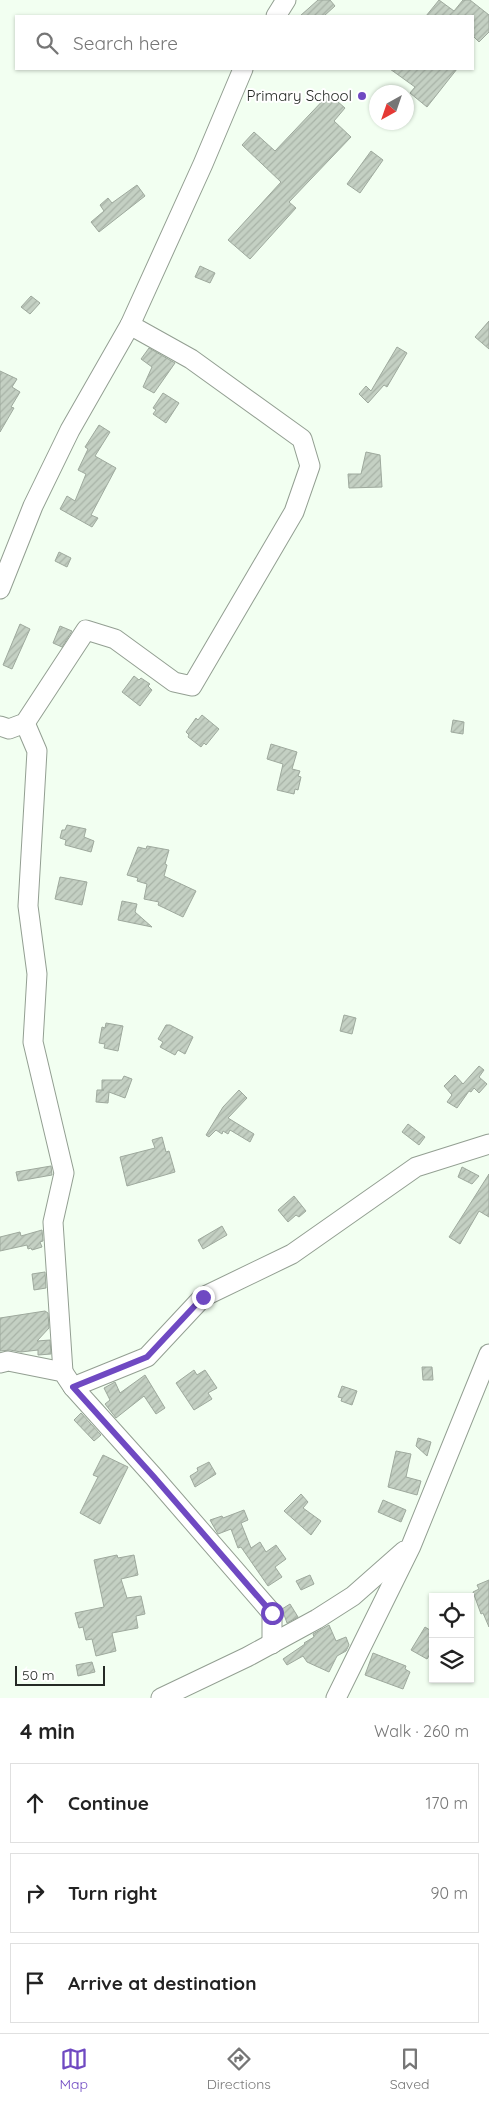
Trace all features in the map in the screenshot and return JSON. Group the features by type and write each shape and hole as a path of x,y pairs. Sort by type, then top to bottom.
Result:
{"street":[{"path":"277,15 286,0"},
{"path":"0,589 33,506 70,430 130,325 203,164 243,70"},
{"path":"0,726 9,729 25,723 86,630 115,639 174,682 192,686 294,512 310,466 302,439 191,359 130,325"},
{"path":"25,723 37,751 28,906 37,974 33,1042 64,1173 53,1222 68,1379"},
{"path":"68,1379 147,1357 203,1297 292,1254 416,1167 489,1144"},
{"path":"336,1698 411,1546 489,1354"},
{"path":"0,1363 8,1361 68,1379 272,1613 272,1644"},
{"path":"161,1698 272,1644 317,1619 353,1596 411,1546"}],"building":[{"path":"318,0 330,0 335,6 325,15 301,15"},
{"path":"439,0 454,11 463,0 470,0 489,15 489,32 479,42 474,37 474,15 427,15"},
{"path":"391,70 456,70 427,107 414,96 414,85"},
{"path":"329,94 345,108 334,121 351,137 289,202 296,208 250,259 228,240 281,182 242,145 254,132 275,151"},
{"path":"371,151 383,160 360,193 347,184"},
{"path":"137,185 145,196 99,232 91,222 104,211 100,205 108,198 112,203"},
{"path":"200,266 215,273 210,283 195,277"},
{"path":"31,296 40,303 30,314 21,307"},
{"path":"489,321 489,349 475,337"},
{"path":"397,347 407,353 387,387 384,385 368,403 359,394 366,386 371,391"},
{"path":"149,348 175,363 154,393 143,387 152,367 141,359"},
{"path":"0,371 17,379 12,387 20,392 11,407 14,408 0,432"},
{"path":"163,393 179,403 166,423 153,414 156,410 153,408"},
{"path":"99,425 110,432 95,456 116,468 91,515 98,518 92,527 60,509 67,496 75,501 86,474 78,470 88,449 85,447"},
{"path":"366,452 380,455 382,487 349,488 348,474 361,474"},
{"path":"59,552 71,558 67,567 55,561"},
{"path":"20,624 30,629 12,669 3,665"},
{"path":"60,626 72,631 62,647 53,643"},
{"path":"134,676 150,684 148,686 152,690 140,706 122,692"},
{"path":"202,715 219,729 206,745 204,743 201,747 188,737 189,735 186,732 196,718 198,720"},
{"path":"453,720 464,722 463,734 451,732"},
{"path":"271,744 297,752 292,769 300,771 298,776 301,777 298,790 295,789 294,794 277,790 283,764 267,759"},
{"path":"67,825 86,829 84,837 94,841 91,852 65,845 66,840 60,838 62,830 65,830"},
{"path":"147,846 169,850 164,876 196,891 183,917 158,905 159,902 144,899 147,884 137,881 138,878 127,875 138,847 146,849"},
{"path":"60,877 87,882 82,905 55,899"},
{"path":"122,901 137,904 135,912 152,927 118,920"},
{"path":"344,1015 356,1018 352,1034 340,1031"},
{"path":"106,1023 123,1026 118,1051 104,1048 105,1044 99,1043 102,1027 105,1028"},
{"path":"166,1025 170,1025 193,1037 185,1054 178,1050 175,1055 160,1047 163,1042 158,1039"},
{"path":"479,1066 484,1070 479,1077 487,1084 479,1093 474,1088 471,1092 469,1091 457,1108 447,1102 452,1095 444,1086 455,1075 463,1084"},
{"path":"124,1076 132,1079 125,1098 109,1092 108,1103 96,1102 97,1090 102,1090 102,1080 122,1080"},
{"path":"239,1090 247,1098 228,1118 254,1134 250,1142 230,1130 228,1134 223,1131 222,1134 216,1130 209,1137 206,1135 223,1107"},
{"path":"408,1124 425,1137 419,1145 402,1132"},
{"path":"162,1137 166,1152 169,1151 175,1172 127,1186 120,1157 155,1148 152,1140"},
{"path":"51,1166 52,1175 18,1181 16,1172"},
{"path":"462,1167 479,1176 472,1184 458,1177"},
{"path":"489,1174 489,1217 479,1211 460,1244 449,1237"},
{"path":"294,1196 306,1211 299,1217 296,1215 288,1222 278,1210"},
{"path":"222,1226 227,1235 203,1249 198,1240"},
{"path":"42,1230 43,1241 40,1242 42,1247 32,1250 31,1248 28,1249 27,1245 0,1251 0,1237 20,1232 21,1236"},
{"path":"45,1272 46,1288 34,1290 32,1274"},
{"path":"45,1311 48,1313 49,1328 37,1341 50,1340 51,1354 38,1355 38,1350 21,1352 0,1351 0,1318"},
{"path":"422,1367 432,1367 433,1380 423,1380"},
{"path":"194,1370 197,1375 205,1370 217,1388 208,1393 212,1399 194,1410 176,1383"},
{"path":"145,1375 165,1408 156,1414 144,1396 116,1418 105,1404 110,1400 104,1388 115,1382 120,1393"},
{"path":"342,1386 357,1391 352,1405 341,1401 342,1398 338,1397"},
{"path":"81,1413 101,1435 94,1441 74,1420"},
{"path":"418,1438 431,1442 427,1456 416,1446"},
{"path":"396,1451 411,1454 406,1477 421,1481 417,1495 388,1487"},
{"path":"103,1455 128,1467 100,1524 80,1513 98,1477 93,1475"},
{"path":"209,1462 216,1474 195,1487 190,1476 198,1471 197,1468"},
{"path":"301,1494 308,1502 303,1508 321,1521 311,1535 284,1511"},
{"path":"383,1500 406,1510 401,1522 378,1512"},
{"path":"244,1510 248,1520 241,1523 251,1548 260,1542 266,1552 276,1545 286,1559 275,1567 282,1577 268,1586 241,1547 238,1548 231,1529 218,1534 210,1520 222,1516 223,1518"},
{"path":"117,1555 118,1558 134,1555 138,1575 121,1579 127,1598 141,1596 145,1614 136,1616 138,1628 112,1633 116,1651 96,1656 92,1639 86,1640 83,1627 79,1628 75,1613 104,1607 94,1560"},
{"path":"310,1575 314,1584 301,1590 296,1581"},
{"path":"489,1580 489,1627 483,1613 481,1614 473,1592 479,1589 477,1585"},
{"path":"290,1604 298,1617 287,1623 282,1609"},
{"path":"329,1625 336,1641 346,1637 349,1645 346,1651 337,1656 329,1672 307,1662 303,1656 287,1665 283,1659 314,1637 313,1634"},
{"path":"425,1627 429,1630 429,1656 427,1659 411,1650"},
{"path":"373,1653 406,1666 405,1669 410,1672 403,1689 365,1675"},
{"path":"92,1662 95,1672 78,1676 76,1665"}],"place":[{"name":"Primary School","path":"362,96"}],"route":[{"path":"203,1297 147,1357 73,1387 272,1613"}]}
